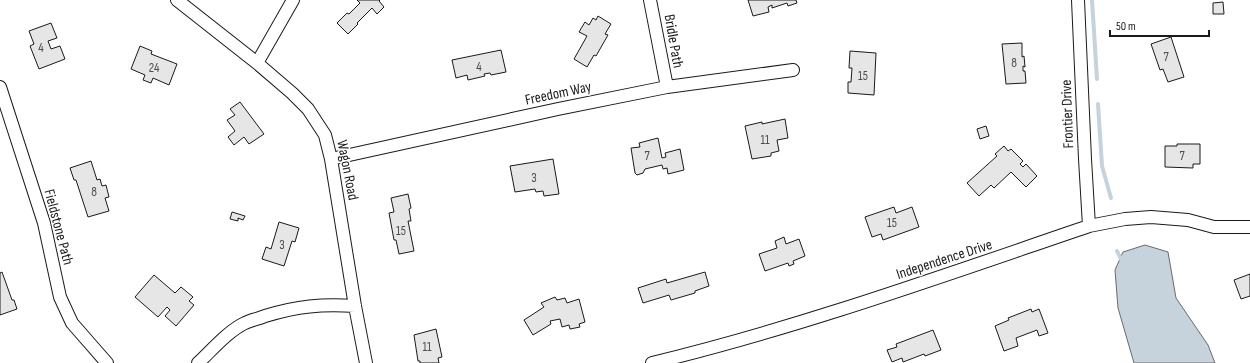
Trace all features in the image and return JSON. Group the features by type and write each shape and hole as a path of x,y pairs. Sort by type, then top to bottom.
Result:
{"street":[{"name":"Wagon Road","path":"177,0 292,92 308,109 326,138 331,159 355,306 366,363"},
{"path":"257,63 293,0"},
{"name":"Bridle Path","path":"650,0 667,87"},
{"name":"Frontier Drive","path":"1078,0 1085,159 1090,226"},
{"name":"Freedom Way","path":"331,159 558,109 667,87 793,70"},
{"name":"Fieldstone Path","path":"0,87 44,223 60,297 72,323 107,363"},
{"name":"Independence Drive","path":"652,363 693,353 852,306 1090,226 1125,219 1151,217 1188,220 1214,227 1250,228"},
{"path":"198,363 227,336 244,324 286,310 304,306 324,304 355,306"}],"shaded area":[{"path":"1145,245 1168,252 1176,298 1208,345 1215,363 1134,363 1118,308 1115,270 1123,252"}],"building":[{"path":"357,0 380,0 379,1 384,7 377,14 372,8 348,34 337,23 360,3"},
{"path":"748,0 796,0 797,3 788,6 787,3 772,8 772,5 768,7 769,12 753,16"},
{"path":"1223,2 1224,14 1213,14 1213,3"},
{"path":"598,16 611,24 605,34 608,35 596,56 594,55 587,67 574,59 587,36 579,32 585,22 589,25 593,18 596,20"},
{"path":"51,23 57,38 48,41 51,49 60,46 65,59 39,69 30,46 34,44 29,31"},
{"path":"1171,37 1184,77 1168,82 1163,69 1160,70 1151,44"},
{"path":"1022,43 1022,57 1024,56 1025,67 1023,66 1023,71 1025,71 1026,83 1006,84 1002,44"},
{"path":"140,46 152,51 151,54 177,64 169,85 153,78 151,83 143,80 145,75 131,69"},
{"path":"501,50 506,72 491,75 490,73 484,74 485,76 468,80 467,75 456,78 452,60"},
{"path":"850,51 876,53 874,95 848,93 848,82 851,82 852,68 849,68"},
{"path":"240,102 264,134 249,144 244,137 234,145 228,137 235,131 227,120 235,115 230,109"},
{"path":"785,119 788,138 777,140 779,151 771,153 771,156 752,159 745,126"},
{"path":"986,126 989,136 980,139 977,129"},
{"path":"658,138 662,158 666,157 665,153 680,149 684,170 668,174 667,168 663,169 662,165 645,169 643,173 637,175 635,173 631,148 640,147 639,143"},
{"path":"1177,144 1200,144 1200,164 1193,164 1193,168 1165,167 1165,146 1177,146"},
{"path":"1004,146 1008,151 1011,149 1023,161 1020,164 1023,167 1026,164 1037,176 1026,187 1011,172 994,188 991,185 979,196 967,183 997,156 995,154"},
{"path":"553,159 559,194 544,196 543,191 536,192 535,189 515,192 510,166"},
{"path":"91,161 97,180 100,179 102,186 106,185 109,197 105,198 109,211 88,217 76,180 74,180 70,168"},
{"path":"408,194 411,208 409,209 411,221 408,221 414,251 399,254 396,240 394,240 389,213 394,212 391,198"},
{"path":"894,207 896,213 912,207 919,227 883,240 881,234 872,237 865,217"},
{"path":"232,212 245,216 243,220 238,218 238,221 230,219"},
{"path":"279,222 299,228 295,242 292,241 284,266 262,259 266,247 271,249"},
{"path":"784,237 786,244 799,239 805,256 793,261 794,264 789,266 788,263 765,271 759,254 777,248 775,241"},
{"path":"2,272 12,300 14,300 17,309 0,315 0,273"},
{"path":"705,272 709,286 695,291 695,293 671,300 669,295 643,303 638,288 666,279 667,283"},
{"path":"1250,274 1250,296 1241,299 1234,280"},
{"path":"154,275 175,293 181,287 193,297 189,301 194,305 176,326 165,316 170,310 167,307 158,317 135,297"},
{"path":"555,297 557,300 565,298 567,303 579,299 585,322 579,324 580,327 570,329 569,325 562,327 560,319 550,321 551,324 533,335 524,320 544,307 541,303"},
{"path":"1031,309 1032,312 1039,309 1048,333 1039,336 1037,330 1016,338 1018,346 1004,351 995,326 1009,320 1008,318"},
{"path":"436,329 442,357 438,358 439,363 420,363 420,361 418,361 414,335"},
{"path":"933,330 941,350 925,356 924,354 903,362 902,358 892,362 887,350 897,347 896,344"}],"waterway":[{"path":"1092,0 1097,79"},
{"path":"1098,104 1102,166 1111,198"},
{"path":"1117,251 1123,263"}]}
